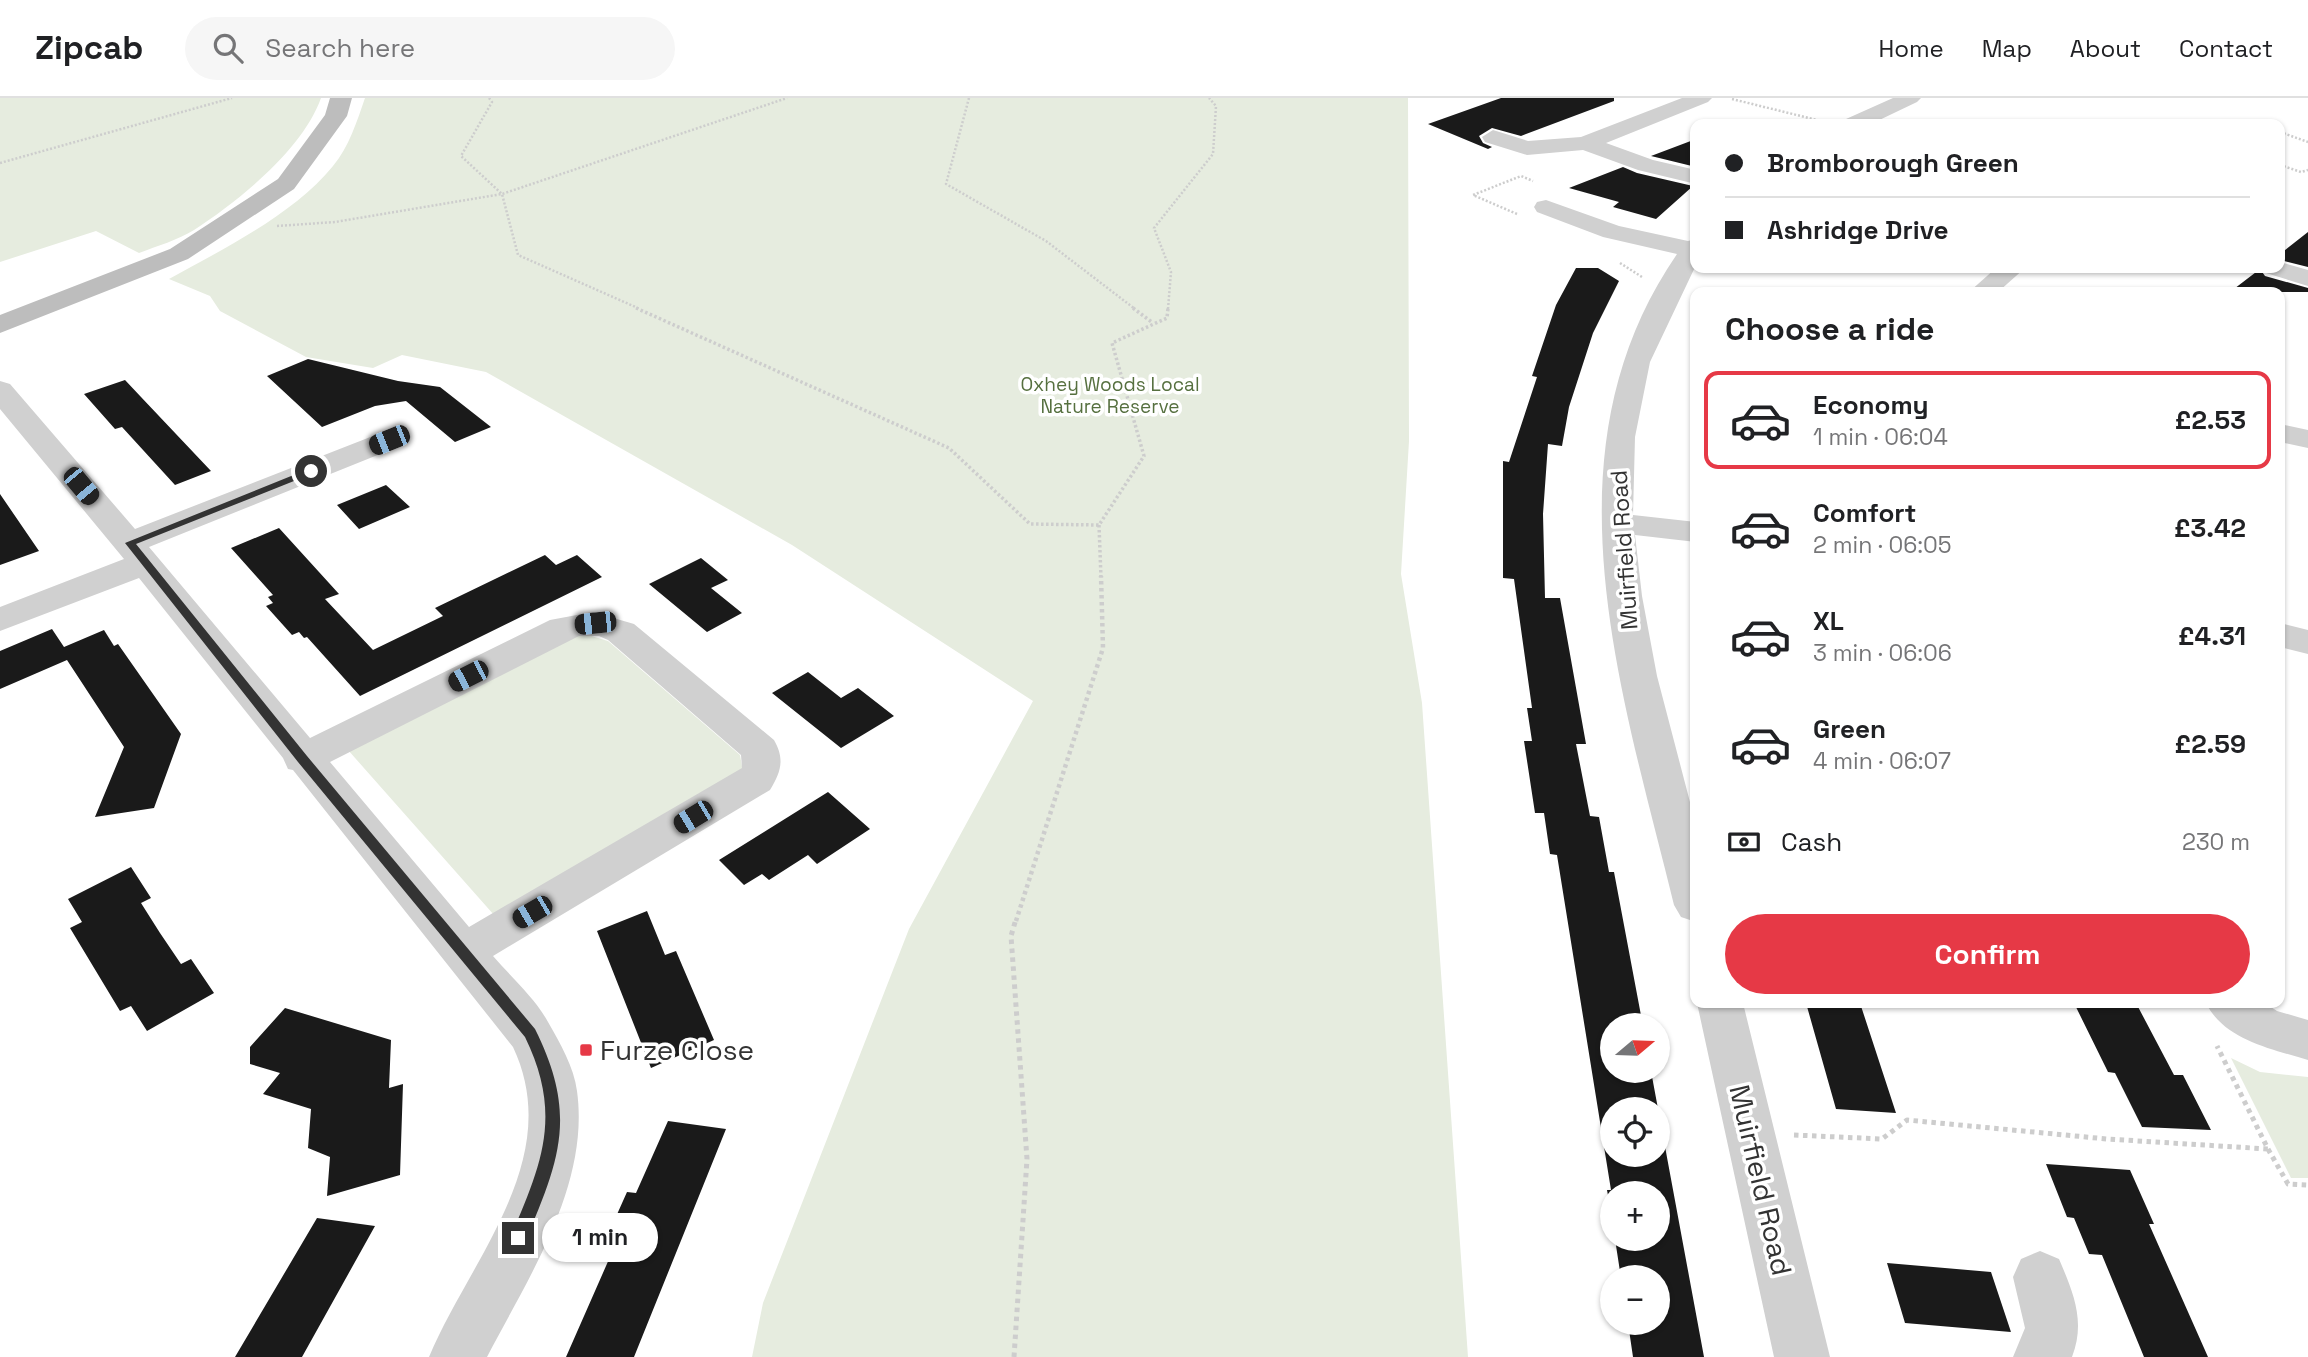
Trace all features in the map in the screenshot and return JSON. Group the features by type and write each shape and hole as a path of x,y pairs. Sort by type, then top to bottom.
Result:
{"main road":[{"path":"0,325 179,254 286,184 336,116 341,98"}],"street":[{"path":"1493,137 1528,148 1585,143 1702,98"},
{"path":"1865,119 1910,98"},
{"path":"1585,143 1646,165 1690,176"},
{"path":"1546,207 1612,232 1690,248"},
{"name":"Muirfield Road","path":"1690,256 1651,319 1622,414 1618,452 1618,523 1630,635 1690,880"},
{"path":"2285,271 2308,278"},
{"path":"1988,287 2006,273"},
{"path":"0,390 138,552 302,759 530,1033 546,1065 553,1130 546,1171 530,1215 457,1357"},
{"path":"2285,434 2308,439"},
{"path":"0,620 138,552 389,440"},
{"path":"1618,523 1690,530"},
{"path":"302,759 563,628 595,623 608,624 621,632 760,750 764,758 756,779 463,952"},
{"path":"2285,636 2308,642"},
{"name":"Muirfield Road","path":"1721,1008 1802,1357"},
{"path":"2222,1021 2263,1026 2308,1040"},
{"path":"2040,1277 2052,1311 2054,1328 2047,1350 2041,1357"},
{"path":"1802,1357 1814,1357"}],"path":[{"path":"0,163 232,98"},
{"path":"489,98 492,102 461,156 502,194 518,255 949,448 1030,524 1099,525"},
{"path":"214,231 335,222 502,194 787,98"},
{"path":"969,98 946,184 1046,241 1153,323"},
{"path":"1014,1357 1027,1159 1011,936 1103,648 1099,525 1144,456 1112,344 1167,318 1171,272 1154,228 1213,154 1216,106 1209,98"},
{"path":"1728,98 1810,119"},
{"path":"2285,134 2308,142"},
{"path":"2285,167 2308,172"},
{"path":"2222,1021 2268,1149 2288,1184 2308,1185"},
{"path":"1751,1132 1882,1139 1907,1120 2107,1139 2268,1149"}],"green space":[{"path":"0,98 321,98 300,136 285,155 249,189 188,234 139,253 96,231 0,262"},
{"name":"Oxhey Woods Local Nature Reserve","path":"365,98 1408,98 1409,441 1401,574 1422,703 1468,1357 752,1357 763,1303 909,929 1033,701 792,545 486,372 402,355 373,368 306,357 220,311 210,296 169,279 256,230 317,184 344,151"},
{"path":"579,635 608,641 740,755 743,772 494,915 348,750"},
{"path":"2231,1058 2260,1072 2308,1077 2308,1178 2291,1178"}],"building":[{"path":"1501,98 1614,98 1614,101 1521,136 1492,128 1479,136 1483,143 1492,147 1488,149 1428,124"},
{"path":"1690,141 1690,166 1651,156"},
{"path":"1623,167 1690,185 1690,189 1656,219 1613,207 1619,202 1569,188"},
{"path":"2308,232 2308,267 2285,261 2285,250"},
{"path":"1576,268 1598,268 1619,281 1593,333 1569,407 1562,446 1548,444 1543,514 1545,598 1560,598 1586,744 1576,744 1590,816 1599,817 1609,872 1614,872 1641,1013 1600,1013 1600,1083 1653,1083 1656,1097 1600,1097 1600,1122 1557,855 1550,854 1544,813 1535,813 1524,741 1532,741 1527,708 1532,708 1514,579 1503,578 1503,461 1509,462 1537,377 1532,376 1556,305"},
{"path":"2255,273 2263,273 2265,276 2308,288 2308,292 2285,292 2285,287 2237,287"},
{"path":"308,359 398,381 440,387 491,427 455,442 406,401 375,406 322,427 267,376"},
{"path":"125,380 211,471 175,485 122,427 115,429 84,394"},
{"path":"386,485 410,507 359,529 337,505"},
{"path":"0,494 39,551 0,565"},
{"path":"279,528 339,594 325,599 373,650 443,616 435,608 545,555 556,565 577,555 602,577 360,696 307,637 304,638 299,632 292,635 266,606 273,603 268,597 273,595 231,548"},
{"path":"701,558 728,580 711,588 742,613 707,632 649,584"},
{"path":"52,629 64,647 104,630 114,646 118,644 181,734 154,808 95,817 124,747 67,660 0,689 0,651"},
{"path":"808,672 841,698 858,688 894,716 841,748 772,693"},
{"path":"828,792 870,829 817,864 808,855 769,880 762,874 744,885 719,860"},
{"path":"131,867 151,898 141,903 160,933 181,964 191,959 214,993 147,1031 131,1006 120,1011 70,928 82,922 68,899"},
{"path":"647,911 665,955 676,951 714,1040 651,1068 597,931"},
{"path":"285,1008 391,1040 389,1088 403,1084 400,1175 327,1196 330,1157 308,1148 311,1109 263,1094 280,1073 250,1064 250,1047"},
{"path":"1807,1008 1862,1008 1896,1113 1836,1109"},
{"path":"2076,1008 2139,1008 2174,1075 2183,1075 2211,1130 2142,1127 2115,1073 2108,1072"},
{"path":"668,1121 726,1129 634,1357 566,1357 617,1241 606,1239 627,1192 636,1193"},
{"path":"2046,1164 2130,1170 2154,1224 2149,1224 2208,1357 2144,1357 2102,1255 2089,1254 2074,1218 2067,1217"},
{"path":"1607,1167 1669,1167 1704,1357 1633,1357 1630,1335 1670,1335 1670,1265 1619,1265 1617,1251 1670,1251 1670,1181 1610,1181"},
{"path":"317,1218 375,1226 302,1357 235,1357"},
{"path":"1887,1263 1991,1272 2011,1332 1905,1323"}],"place":[{"name":"Furze Close","path":"586,1050"}],"route":[{"path":"311,471 130,543 302,759 530,1033 546,1065 552,1093 553,1130 546,1171 530,1215 518,1238"}]}
